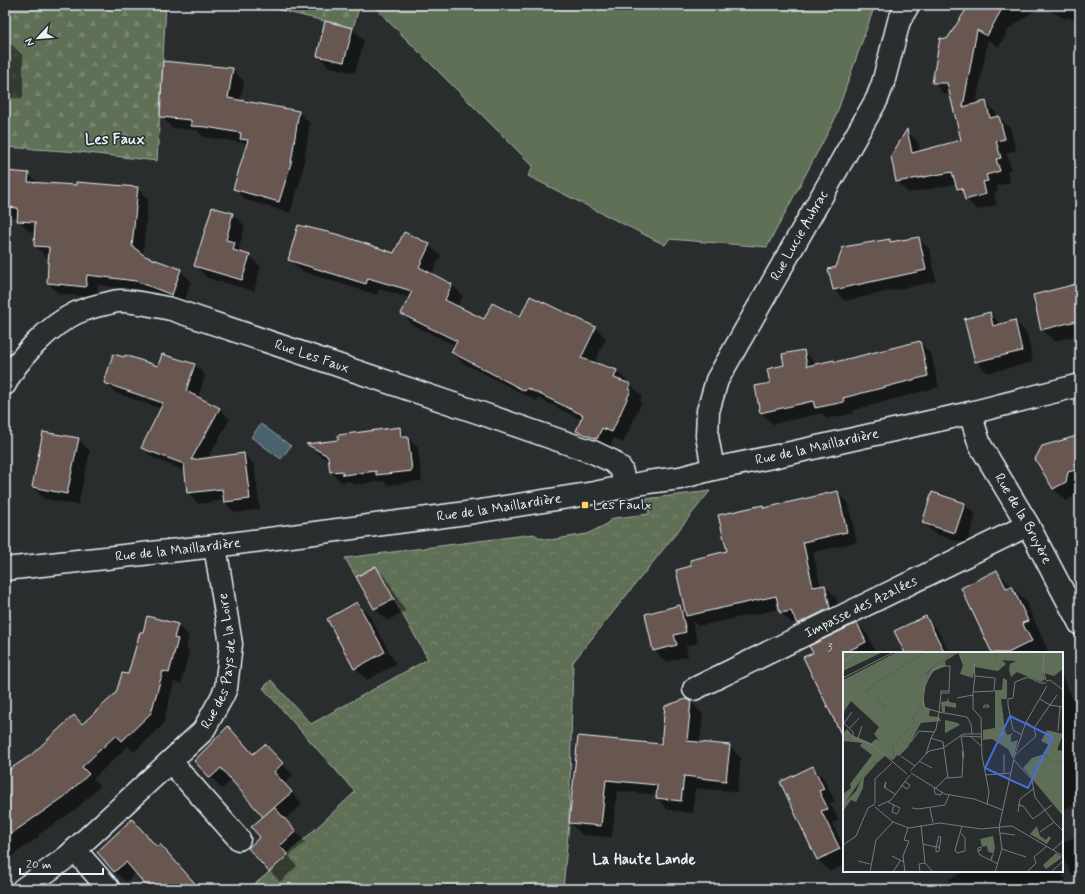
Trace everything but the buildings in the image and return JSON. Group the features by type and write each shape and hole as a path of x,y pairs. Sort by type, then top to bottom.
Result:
{"street":[{"name":"Rue Lucie Aubrac","path":"713,469 707,436 708,411 717,380 876,99 883,83 899,21 908,5"},
{"name":"Rue Les Faux","path":"5,383 19,361 35,344 54,327 74,314 95,306 118,301 132,301 171,309 593,452 612,461 621,469 626,487"},
{"name":"Rue de la Maillardière","path":"5,568 216,546 474,512 594,494 648,482 680,478 713,469 970,413 1080,385"},
{"name":"Rue de la Bruyère","path":"970,413 980,445 1028,526 1080,624"},
{"name":"Impasse des Azalées","path":"694,689 1028,526"},
{"name":"Rue des Pays de la Loire","path":"23,889 75,850 203,731 226,688 231,644 216,546"},
{"path":"171,762 239,839"},
{"path":"75,850 109,889"}],"green space":[{"path":"5,5 166,5 157,161 79,152 5,147"},
{"path":"259,5 360,5 353,28"},
{"path":"372,5 875,5 834,121 767,247 669,239 665,245 528,176 533,166"},
{"path":"710,491 573,662 569,823 563,889 249,889 355,792 263,688 271,680 311,724 428,659 375,566 356,577 345,558 534,534 540,538 550,540 587,534 605,525 614,518 649,514 648,504 645,499"}],"water":[{"path":"261,424 291,446 281,459 251,437"}],"place":[{"name":"Les Faulx","path":"585,505"}],"district":[{"name":"Les Faux","path":"115,140"},
{"name":"La Haute Lande","path":"644,860"}]}
